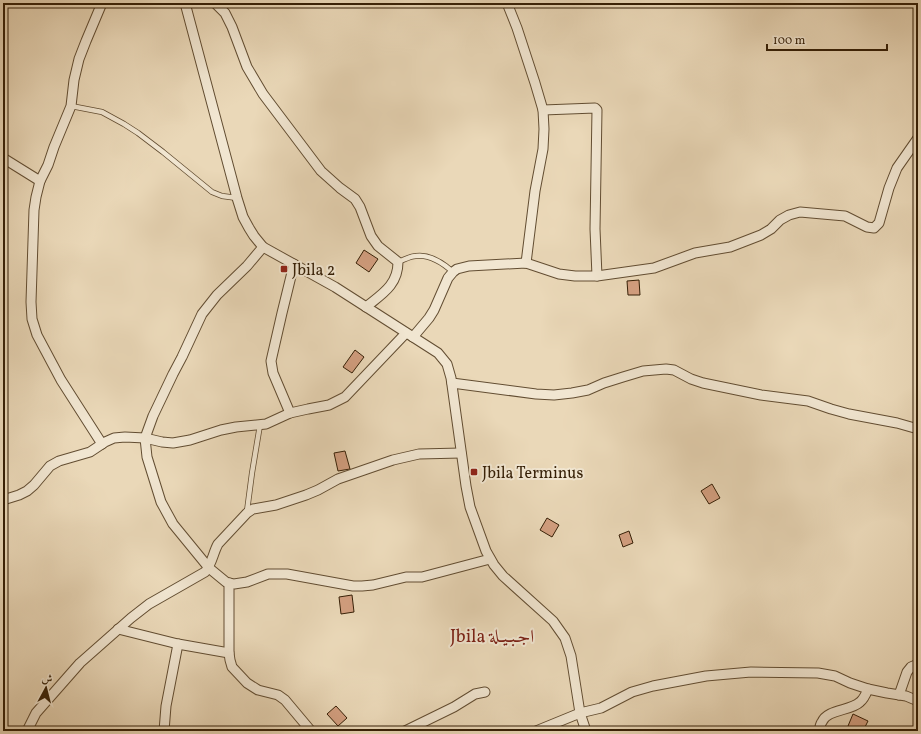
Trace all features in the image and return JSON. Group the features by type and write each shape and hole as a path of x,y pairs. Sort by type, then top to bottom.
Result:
{"street":[{"path":"102,3 79,59 74,80 71,106 48,165 40,181 36,197 34,210 31,302 32,319 37,335 61,380 102,444"},
{"path":"185,3 237,198 243,218 254,236 263,247 335,286 438,353 447,364 452,383 470,507 486,551 494,565 503,576 553,621 565,638 572,656 580,713 586,731"},
{"path":"215,3 225,12 247,67 264,94 321,171 355,199 360,207 371,236 378,246 398,262 394,280 389,288 366,307"},
{"path":"507,3 517,28 543,110 543,148 534,191 526,263"},
{"path":"543,110 595,108 597,110 595,229 596,276"},
{"path":"3,500 26,491 34,485 50,466 59,461 90,452 114,438 145,438 173,443 190,440 229,428 266,424 290,413 329,405 345,397 429,318 448,278 458,269 470,266 526,263 559,274 596,276 654,268 695,253 730,247 761,235 771,229 780,220 789,215 800,212 845,216 867,227 874,228 879,223 889,188 897,168 918,138"},
{"path":"3,158 40,181"},
{"path":"263,247 247,266 217,295 202,314 153,416 145,438 147,457 161,502 173,524 209,568 222,579 234,584 247,582 268,574 276,573 353,586 362,586 406,577 422,577 490,559"},
{"path":"290,413 272,373 271,361 294,264"},
{"path":"452,383 536,394 572,394 588,390 623,377 642,372 666,369 674,370 702,383 761,395 808,401 849,414 918,429"},
{"path":"27,731 36,713 80,662 149,604 205,572 209,568 214,550 218,544 247,513 306,495 338,479 393,460 419,454 461,453"},
{"path":"229,583 229,653 232,667 247,683 258,690 278,695 285,700 311,731"},
{"path":"118,629 178,644 229,653"},
{"path":"164,731 166,706 178,644"},
{"path":"899,695 907,672 911,667 918,664"},
{"path":"536,731 580,713 601,708 632,692 653,686 706,676 743,673 818,673 835,676 868,689 887,694 906,696 918,701"},
{"path":"819,731 824,717 856,706 865,697 868,689"},
{"path":"405,731 454,707 475,694 485,692"}],"lane":[{"path":"71,106 102,112 124,124 163,152 212,192 222,196 237,198"},
{"path":"398,262 417,255 425,256 441,262 453,272"},
{"path":"247,513 260,425"}],"building":[{"path":"364,250 378,259 369,272 356,263"},
{"path":"639,280 640,295 628,295 627,281"},
{"path":"355,350 364,357 352,373 343,367"},
{"path":"345,451 350,469 338,471 334,453"},
{"path":"712,484 720,498 709,504 701,491"},
{"path":"547,518 559,525 552,537 540,530"},
{"path":"629,531 633,543 623,547 619,535"},
{"path":"352,595 354,612 341,614 339,597"},
{"path":"336,706 347,718 338,726 327,714"},
{"path":"853,714 868,721 863,731 859,731 848,726"}],"place":[{"name":"Jbila 2","path":"284,269"},
{"name":"Jbila Terminus","path":"474,472"}],"district":[{"name":"Jbila اجـبـيـلة","path":"492,636"}]}
